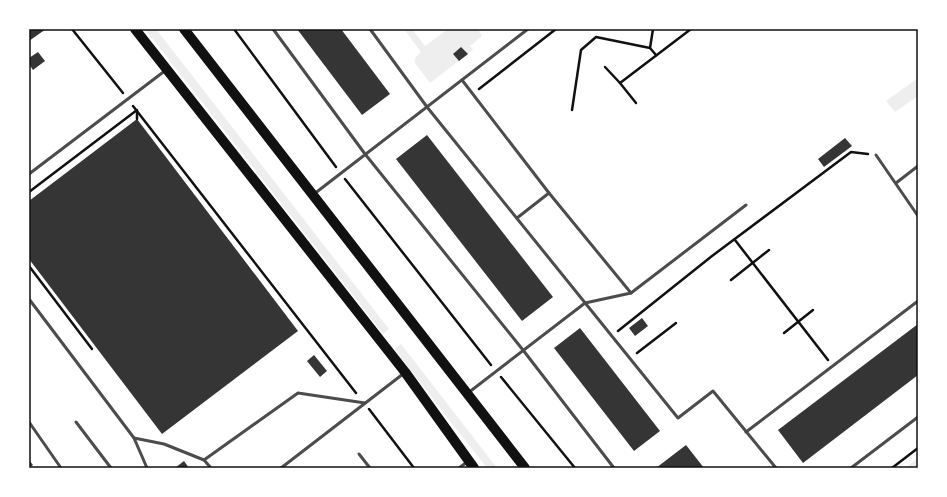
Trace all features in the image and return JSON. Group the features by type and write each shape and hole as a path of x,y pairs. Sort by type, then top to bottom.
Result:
{"main road":[{"path":"135,29 405,372 472,464"},
{"path":"184,29 524,468"}],"lane":[{"path":"273,29 366,154 523,350 614,468"},
{"path":"370,29 427,107 678,418 713,391 776,468"},
{"path":"313,195 528,29"},
{"path":"29,174 167,68"},
{"path":"462,80 549,193 631,293"},
{"path":"876,154 918,216"},
{"path":"896,183 918,166"},
{"path":"517,218 549,193"},
{"path":"466,394 584,302 631,293 746,205"},
{"path":"29,299 134,438 147,468"},
{"path":"746,432 918,301"},
{"path":"281,468 405,372"},
{"path":"204,460 298,393 365,403"},
{"path":"851,468 918,417"},
{"path":"29,422 61,468"},
{"path":"76,422 111,468"},
{"path":"134,438 164,444 204,460 212,468"},
{"path":"359,454 370,468"},
{"path":"459,468 472,464"}],"path":[{"path":"72,29 137,110 414,468"},
{"path":"234,29 340,174 575,468"},
{"path":"473,93 556,29"},
{"path":"650,48 654,29"},
{"path":"620,83 691,29"},
{"path":"572,110 582,50 596,38 650,48 656,55"},
{"path":"605,67 636,103"},
{"path":"137,110 137,119"},
{"path":"29,192 137,110"},
{"path":"612,336 706,260 735,240 851,152 876,154"},
{"path":"735,240 832,366"},
{"path":"731,280 769,250"},
{"path":"29,266 92,349"},
{"path":"784,333 813,310"},
{"path":"630,359 676,323"},
{"path":"892,468 918,448"}],"shaded area":[{"path":"145,29 156,29 389,329 383,334"},
{"path":"404,29 412,29 425,46 448,29 478,29 482,36 470,46 473,50 430,83 415,63 416,58 421,52"},
{"path":"918,78 918,96 895,112 886,101"},
{"path":"401,344 497,468 487,468 394,349"},
{"path":"918,458 918,468 905,468"}],"building":[{"path":"29,29 46,29 29,41"},
{"path":"297,29 341,29 390,94 362,115"},
{"path":"461,47 468,54 459,61 453,54"},
{"path":"38,52 45,61 33,70 29,64 29,58"},
{"path":"137,119 298,331 162,434 29,259 29,201"},
{"path":"427,135 553,297 522,321 396,159"},
{"path":"845,138 852,146 824,167 818,159"},
{"path":"642,318 648,326 635,336 629,328"},
{"path":"918,324 918,375 803,463 778,430"},
{"path":"580,328 660,431 634,451 554,348"},
{"path":"314,355 327,371 320,377 307,361"},
{"path":"686,445 704,468 656,468"},
{"path":"29,460 33,465 29,468"},
{"path":"184,461 189,468 175,468"}]}
